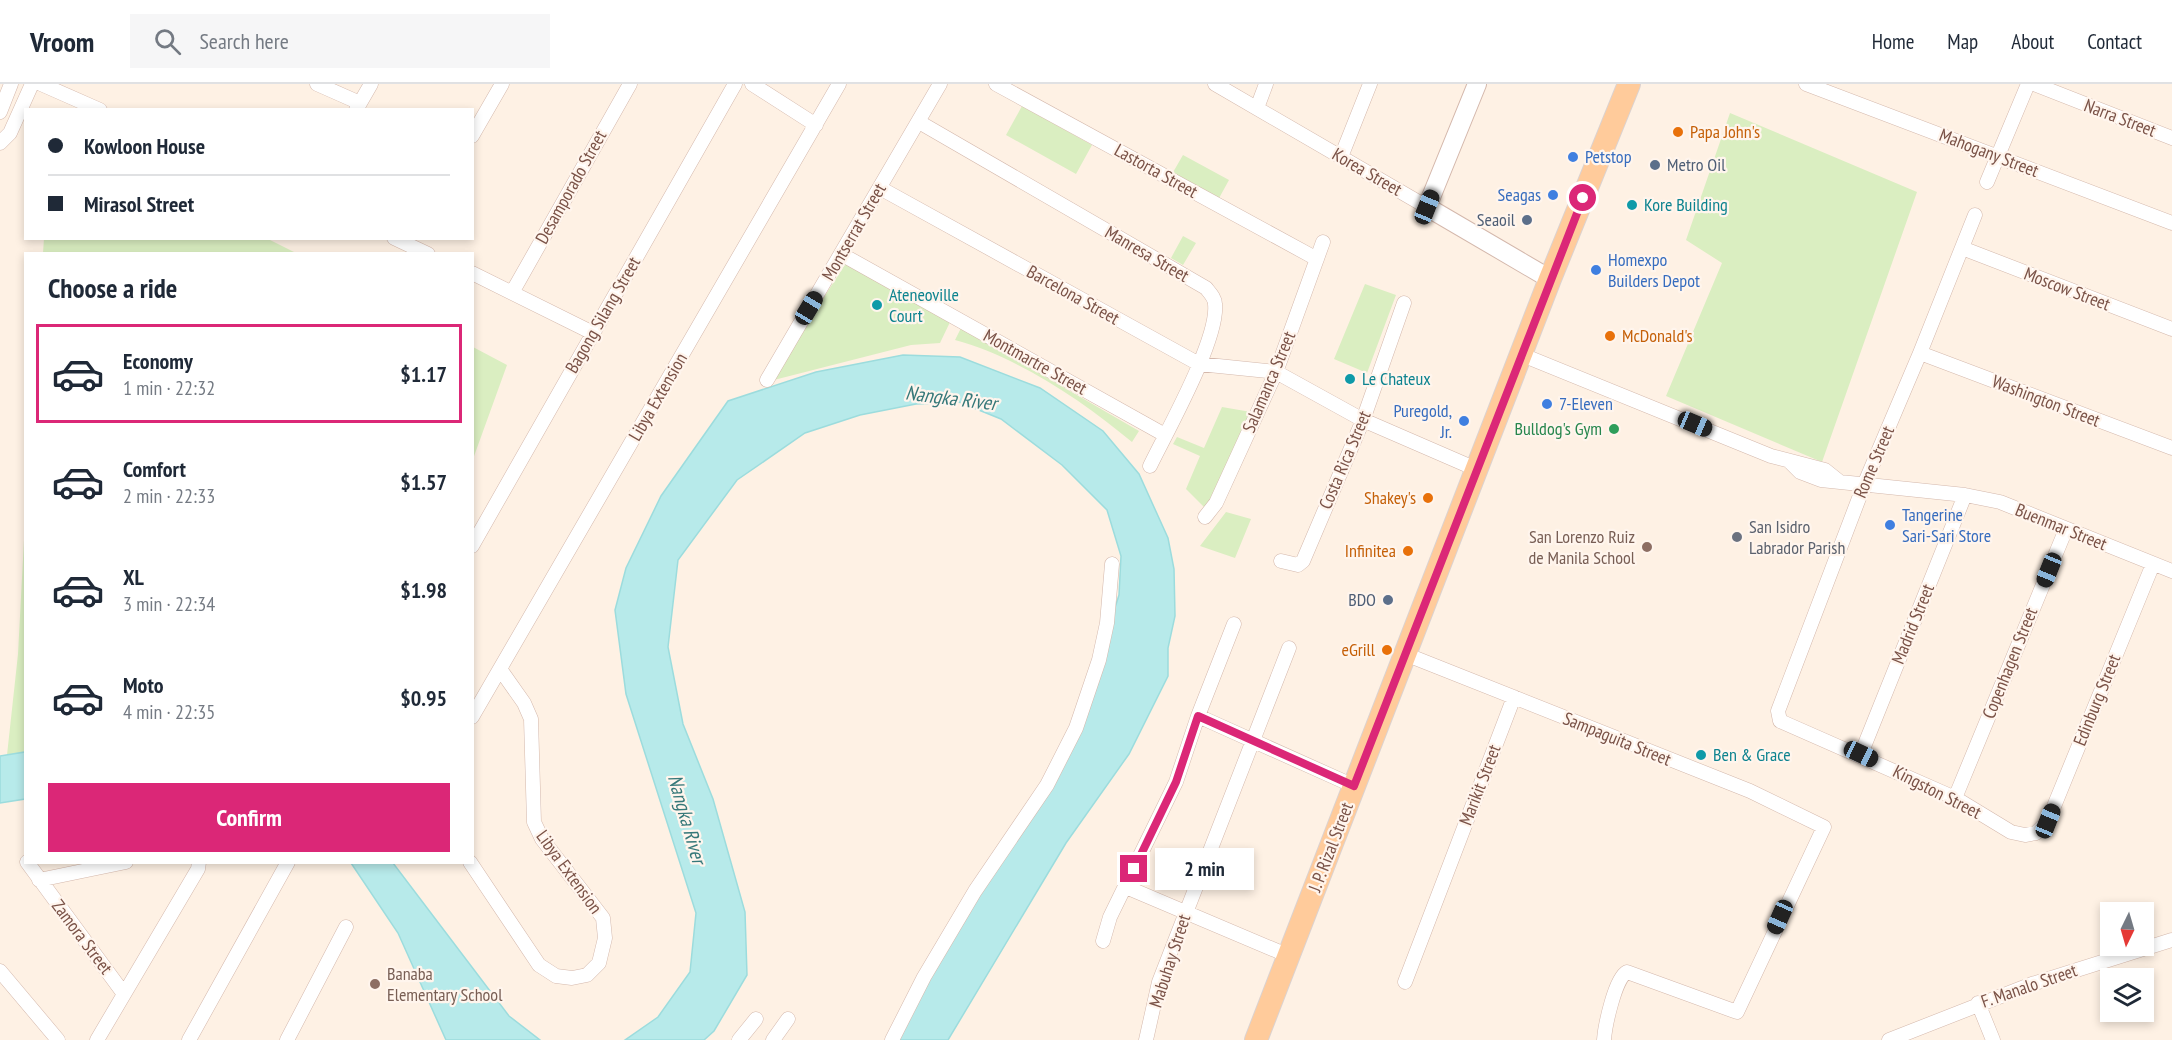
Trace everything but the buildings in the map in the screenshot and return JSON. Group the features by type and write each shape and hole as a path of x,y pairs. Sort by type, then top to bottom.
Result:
{"main road":[{"name":"J. P. Rizal Street","path":"1256,1040 1520,354 1629,84"}],"street":[{"path":"0,112 11,84"},
{"path":"0,143 10,134 32,84"},
{"path":"41,84 95,108"},
{"path":"317,84 358,106 371,84"},
{"path":"474,133 502,84"},
{"name":"Desamporado Street","path":"513,291 630,84"},
{"name":"Bagong Silang Street","path":"474,542 735,84"},
{"path":"752,84 816,125"},
{"name":"Libya Extension","path":"474,714 839,84"},
{"name":"Montserrat Street","path":"767,380 940,84"},
{"name":"Lastorta Street","path":"996,84 1317,259"},
{"name":"Korea Street","path":"1215,84 1550,279"},
{"path":"1257,108 1266,84"},
{"path":"1341,157 1370,84"},
{"path":"1427,207 1477,84"},
{"name":"Mahogany Street","path":"1806,84 2172,223"},
{"path":"1987,182 2028,84"},
{"name":"Narra Street","path":"2034,84 2172,138"},
{"name":"Manresa Street","path":"919,122 1206,288 1215,301 1215,320 1199,364 1149,466"},
{"name":"Barcelona Street","path":"880,188 1199,364 1276,372"},
{"name":"Rome Street","path":"1778,711 1864,485 1920,353 1974,215"},
{"path":"412,242 425,252"},
{"name":"Salamanca Street","path":"1205,517 1216,503 1276,372 1323,242"},
{"name":"Moscow Street","path":"1962,248 2172,329"},
{"name":"Montmartre Street","path":"842,254 1165,435"},
{"path":"474,274 513,291 593,333"},
{"name":"Costa Rica Street","path":"1281,561 1298,565 1303,561 1363,420 1404,303"},
{"name":"Washington Street","path":"1920,353 2172,448"},
{"name":"Buenmar Street","path":"1520,354 1791,463 1800,472 1821,480 1965,495 2000,502 2172,571"},
{"path":"1276,372 1363,420 1476,469"},
{"name":"Madrid Street","path":"1861,754 1965,495"},
{"name":"Copenhagen Street","path":"1955,798 2066,529"},
{"path":"892,1040 924,977 975,891 1047,785 1076,728 1103,641 1112,564"},
{"name":"Edinburg Street","path":"2036,833 2048,821 2153,564"},
{"path":"1103,941 1110,917 1176,782 1198,716 1234,624"},
{"name":"Mabuhay Street","path":"1146,1040 1159,982 1289,648"},
{"path":"1405,654 1514,697"},
{"name":"Libya Extension","path":"471,864 539,965 556,976 572,978 588,975 599,963 606,938 603,918 542,839 534,822 531,719 524,703 500,669"},
{"name":"Sampaguita Street","path":"1514,697 1750,791 1824,827 1737,1012 1631,972 1624,974 1620,979 1604,1029 1606,1040"},
{"name":"Marikit Street","path":"1405,982 1514,697"},
{"name":"Kingston Street","path":"1778,711 1780,721 1861,754 1955,798 2012,832 2025,835 2036,833"},
{"path":"1198,716 1354,786"},
{"name":"Zamora Street","path":"28,864 124,994"},
{"name":"Zamora Street","path":"39,880 116,864"},
{"path":"97,1040 198,869 199,864"},
{"path":"189,1040 287,864"},
{"path":"1126,886 1289,956"},
{"path":"287,1040 346,927"},
{"name":"F. Manalo Street","path":"1889,1040 1978,1003 2109,958 2172,940"},
{"path":"0,971 58,1040"},
{"path":"1978,1003 1993,1040"},
{"path":"739,1040 756,1019"},
{"path":"773,1040 788,1019"}],"green space":[{"path":"1022,106 1092,145 1076,174 1006,135"},
{"path":"1730,113 1917,192 1822,462 1666,396 1722,263 1686,240"},
{"path":"1183,155 1229,180 1218,200 1172,174"},
{"path":"1183,236 1196,243 1183,265 1171,258"},
{"path":"44,240 270,240 294,252 43,252"},
{"path":"846,263 951,320 940,343 911,345 770,381"},
{"path":"1365,284 1396,295 1367,373 1334,359"},
{"path":"961,328 1139,431 1132,442 1093,411 1049,382 1002,357 955,340"},
{"path":"474,348 507,365 474,456"},
{"path":"1222,407 1251,412 1212,500 1204,507 1186,489 1200,456 1173,444 1177,437 1204,448"},
{"path":"1226,512 1251,519 1235,558 1200,546"},
{"path":"24,540 24,752 7,755 18,654"}],"water":[{"name":"Nangka River","path":"903,355 960,357 1040,388 1103,431 1139,474 1168,538 1174,569 1175,616 1168,648 1168,676 1129,754 1066,843 948,1040 895,1040 950,924 1067,759 1119,595 1121,556 1107,510 1062,465 1001,419 959,402 916,404 860,415 805,433 737,480 678,560 668,647 683,724 713,799 745,912 747,975 714,1031 704,1040 625,1040 658,1017 690,972 696,913 626,694 615,610 626,568 661,496 728,401 816,372"},
{"path":"24,752 24,799 0,803 0,756"},
{"path":"352,864 394,864 509,1016 540,1040 446,1040 398,933"}],"place":[{"name":"Papa John's","path":"1678,132"},
{"name":"Petstop","path":"1573,157"},
{"name":"Metro Oil","path":"1655,165"},
{"name":"Seagas","path":"1553,195"},
{"name":"Kore Building","path":"1632,205"},
{"name":"Seaoil","path":"1527,220"},
{"name":"Homexpo Builders Depot","path":"1596,270"},
{"name":"Ateneoville Court","path":"877,305"},
{"name":"McDonald's","path":"1610,336"},
{"name":"Le Chateux","path":"1350,379"},
{"name":"7-Eleven","path":"1547,404"},
{"name":"Puregold, Jr.","path":"1464,421"},
{"name":"Bulldog's Gym","path":"1614,429"},
{"name":"Shakey's","path":"1428,498"},
{"name":"Tangerine Sari-Sari Store","path":"1890,525"},
{"name":"San Isidro Labrador Parish","path":"1737,537"},
{"name":"San Lorenzo Ruiz de Manila School","path":"1647,547"},
{"name":"Infinitea","path":"1408,551"},
{"name":"BDO","path":"1388,600"},
{"name":"eGrill","path":"1387,650"},
{"name":"Ben & Grace","path":"1701,755"},
{"name":"Banaba Elementary School","path":"375,984"}],"route":[{"path":"1134,869 1176,782 1198,716 1354,786 1542,297 1583,198"}]}
